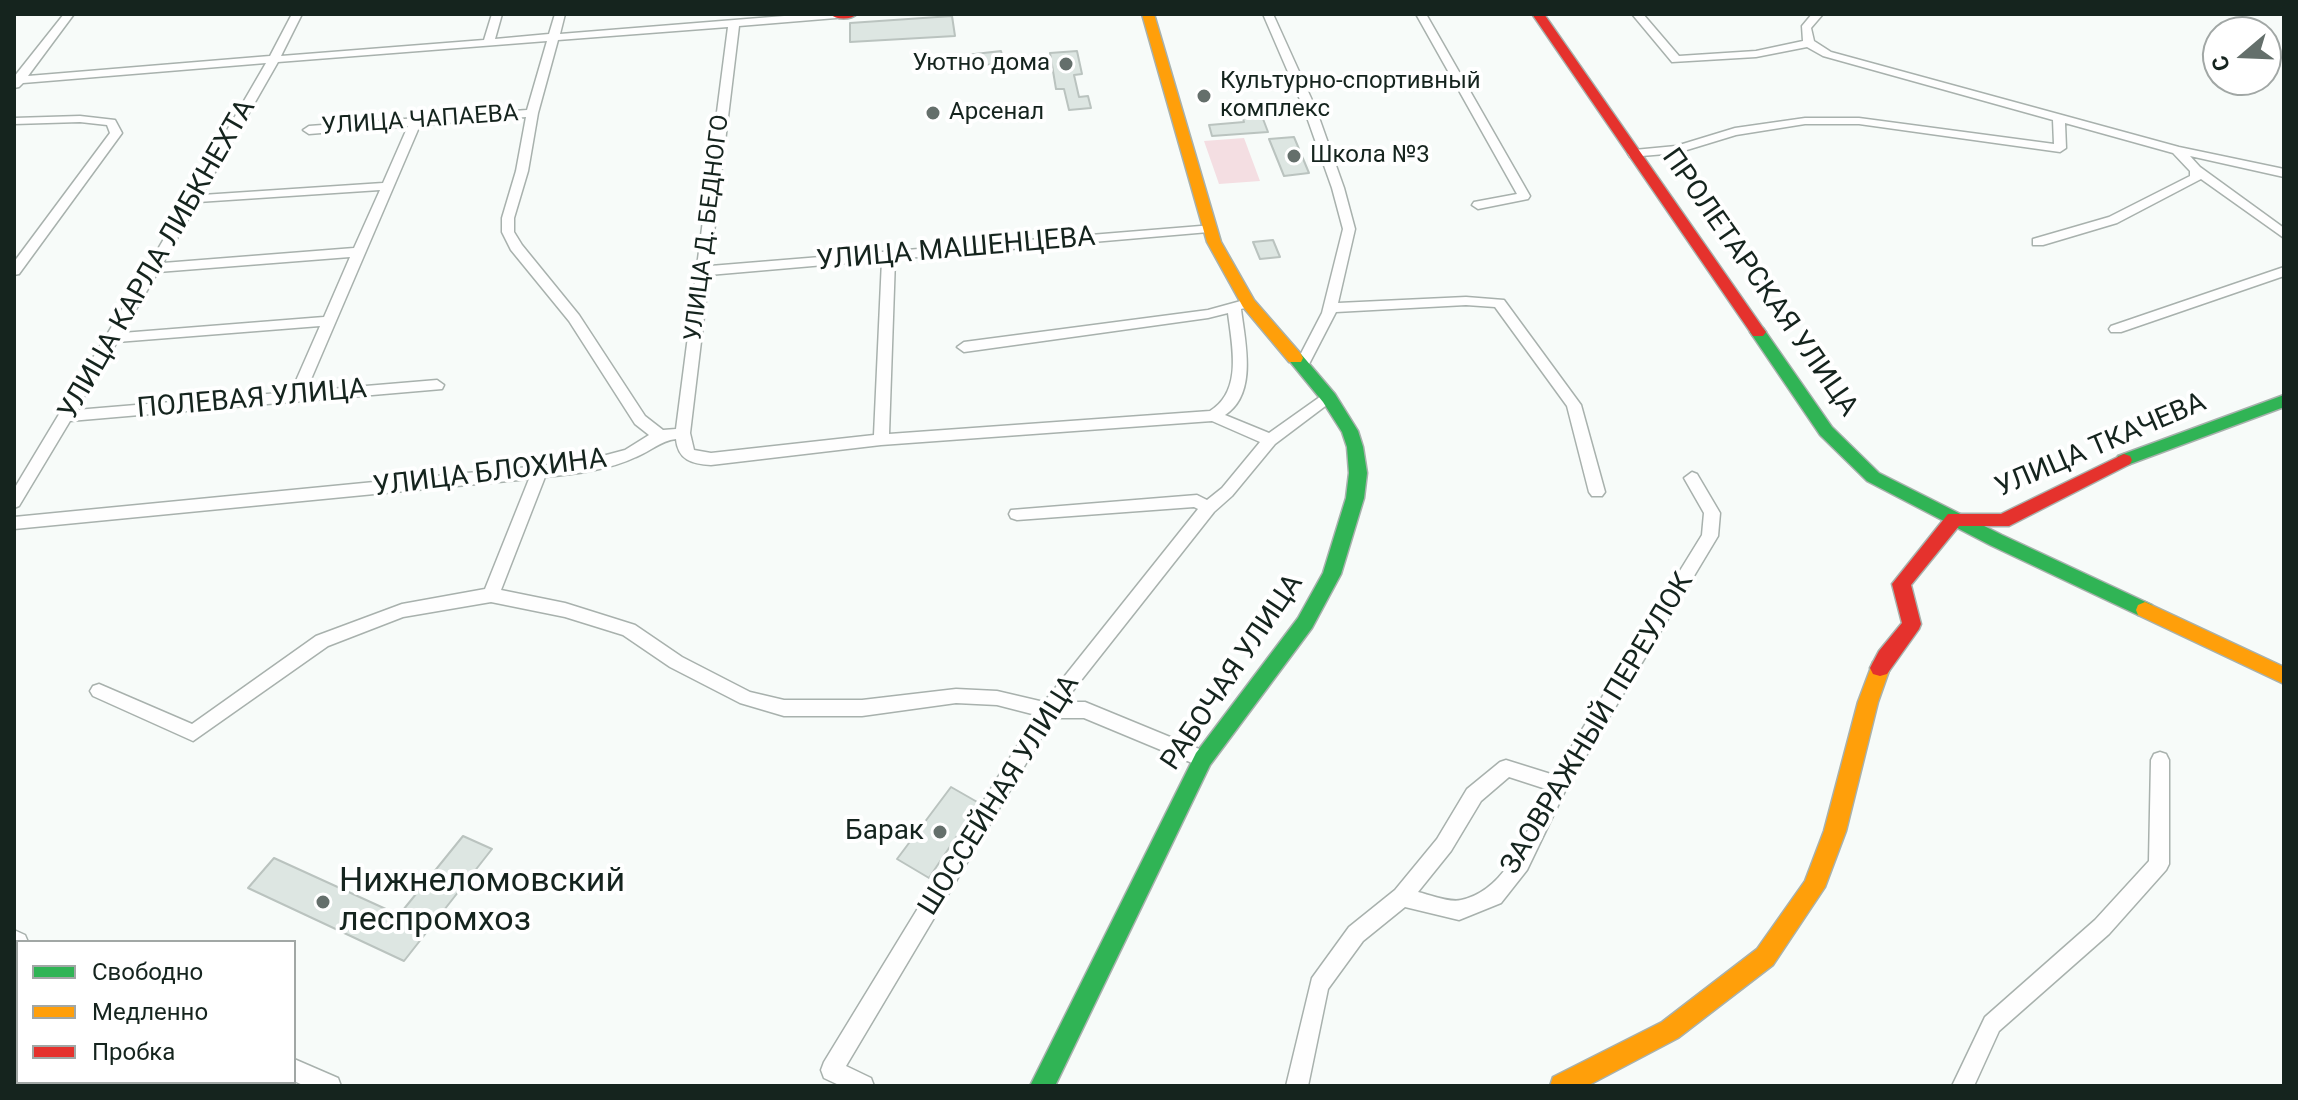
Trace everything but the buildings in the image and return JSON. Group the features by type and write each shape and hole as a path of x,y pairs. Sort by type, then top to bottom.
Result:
{"street":[{"path":"16,82 69,14"},
{"name":"УЛИЦА КАРЛА ЛИБКНЕХТА","path":"14,502 154,268 297,14"},
{"path":"489,41 497,14"},
{"path":"560,14 532,113 522,171 508,218 508,232 516,247 574,318 640,420 660,436"},
{"path":"16,82 841,14"},
{"name":"РАБОЧАЯ УЛИЦА","path":"1042,1086 1203,759 1305,623 1332,574 1355,498 1355,447 1350,431 1329,398 1302,365 1241,305 1209,228 1148,14"},
{"path":"1268,14 1310,109 1349,229 1330,308 1302,365"},
{"path":"1421,14 1524,196 1478,205"},
{"name":"ПРОЛЕТАРСКАЯ УЛИЦА","path":"1538,14 1826,431 1873,477 1954,519 2284,676"},
{"path":"1637,14 1676,60 1756,54 1809,43 1827,54 2177,150 2284,173"},
{"path":"1809,43 1806,28 1818,14"},
{"name":"УЛИЦА Д. БЕДНОГО","path":"683,433 734,23"},
{"name":"УЛИЦА ЧАПАЕВА","path":"309,130 532,113"},
{"path":"1634,154 1677,149 1735,132 1805,121 1859,121 2060,148 2059,117"},
{"path":"14,121 80,119 111,122 116,133 14,271"},
{"path":"296,397 416,121"},
{"path":"2177,150 2196,170 2284,234"},
{"path":"2038,242 2113,220 2196,178 2196,170"},
{"path":"194,199 388,186"},
{"name":"УЛИЦА МАШЕНЦЕВА","path":"702,271 1209,228"},
{"path":"154,268 360,252"},
{"path":"881,440 889,257"},
{"path":"2116,329 2284,271"},
{"path":"1330,308 1466,301 1499,303 1574,405 1597,492"},
{"path":"964,347 1208,314 1241,305 1241,372 1229,405 1213,416"},
{"path":"112,338 329,321"},
{"name":"ПОЛЕВАЯ УЛИЦА","path":"67,416 437,385"},
{"name":"ШОССЕЙНАЯ УЛИЦА","path":"863,1086 832,1070 1048,710 1208,508 1227,492 1270,440 1329,398"},
{"name":"УЛИЦА ТКАЧЕВА","path":"1954,519 2003,521 2139,453 2284,401"},
{"path":"683,433 682,447 686,455 694,459 881,440 1213,416 1270,440"},
{"name":"УЛИЦА БЛОХИНА","path":"14,523 606,463 630,454 660,436 683,433"},
{"path":"491,595 539,472"},
{"name":"ЗАОВРАЖНЫЙ ПЕРЕУЛОК","path":"1402,897 1459,911 1494,896 1520,864 1558,785 1710,536 1712,513 1692,478"},
{"path":"1017,514 1197,501 1208,508"},
{"path":"1562,1086 1670,1030 1765,957 1814,887 1835,831 1868,702 1884,658 1898,646 1912,624 1901,584 1954,519"},
{"path":"99,691 193,733 322,641 402,611 491,595 600,619 629,630 676,662 746,698 784,708 862,708 956,696 997,698 1048,710 1085,710 1203,759"},
{"path":"1963,1086 1992,1024 2102,927 2159,864 2160,760"},
{"path":"1297,1086 1319,985 1356,934 1402,897 1444,845 1474,795 1506,768 1558,785"},
{"path":"296,1071 330,1086"}],"shaded area":[{"path":"1244,138 1260,181 1219,184 1204,141"}],"traffic: fast":[{"path":"1758,332 1826,431 1873,477 1996,540 2145,610"},
{"path":"1042,1086 1203,759 1305,623 1332,574 1355,498 1358,473 1355,447 1350,431 1329,398 1295,358"},
{"path":"2124,460 2284,401"}],"traffic: slow":[{"path":"1148,14 1214,242 1248,303 1295,358"},
{"path":"2145,610 2284,676"},
{"path":"1562,1086 1670,1030 1765,957 1814,887 1835,831 1868,702 1880,668"}],"traffic: jam":[{"path":"836,14 851,14"},
{"path":"1538,14 1758,332"},
{"path":"1880,668 1912,624 1901,584 1954,519 2003,521 2124,460"}],"place":[{"name":"Уютно дома","path":"1066,64"},
{"name":"Культурно-спортивный комплекс","path":"1204,96"},
{"name":"Арсенал","path":"933,113"},
{"name":"Школа №3","path":"1294,156"},
{"name":"Барак","path":"940,832"},
{"name":"Нижнеломовский леспромхоз","path":"323,902"}]}
